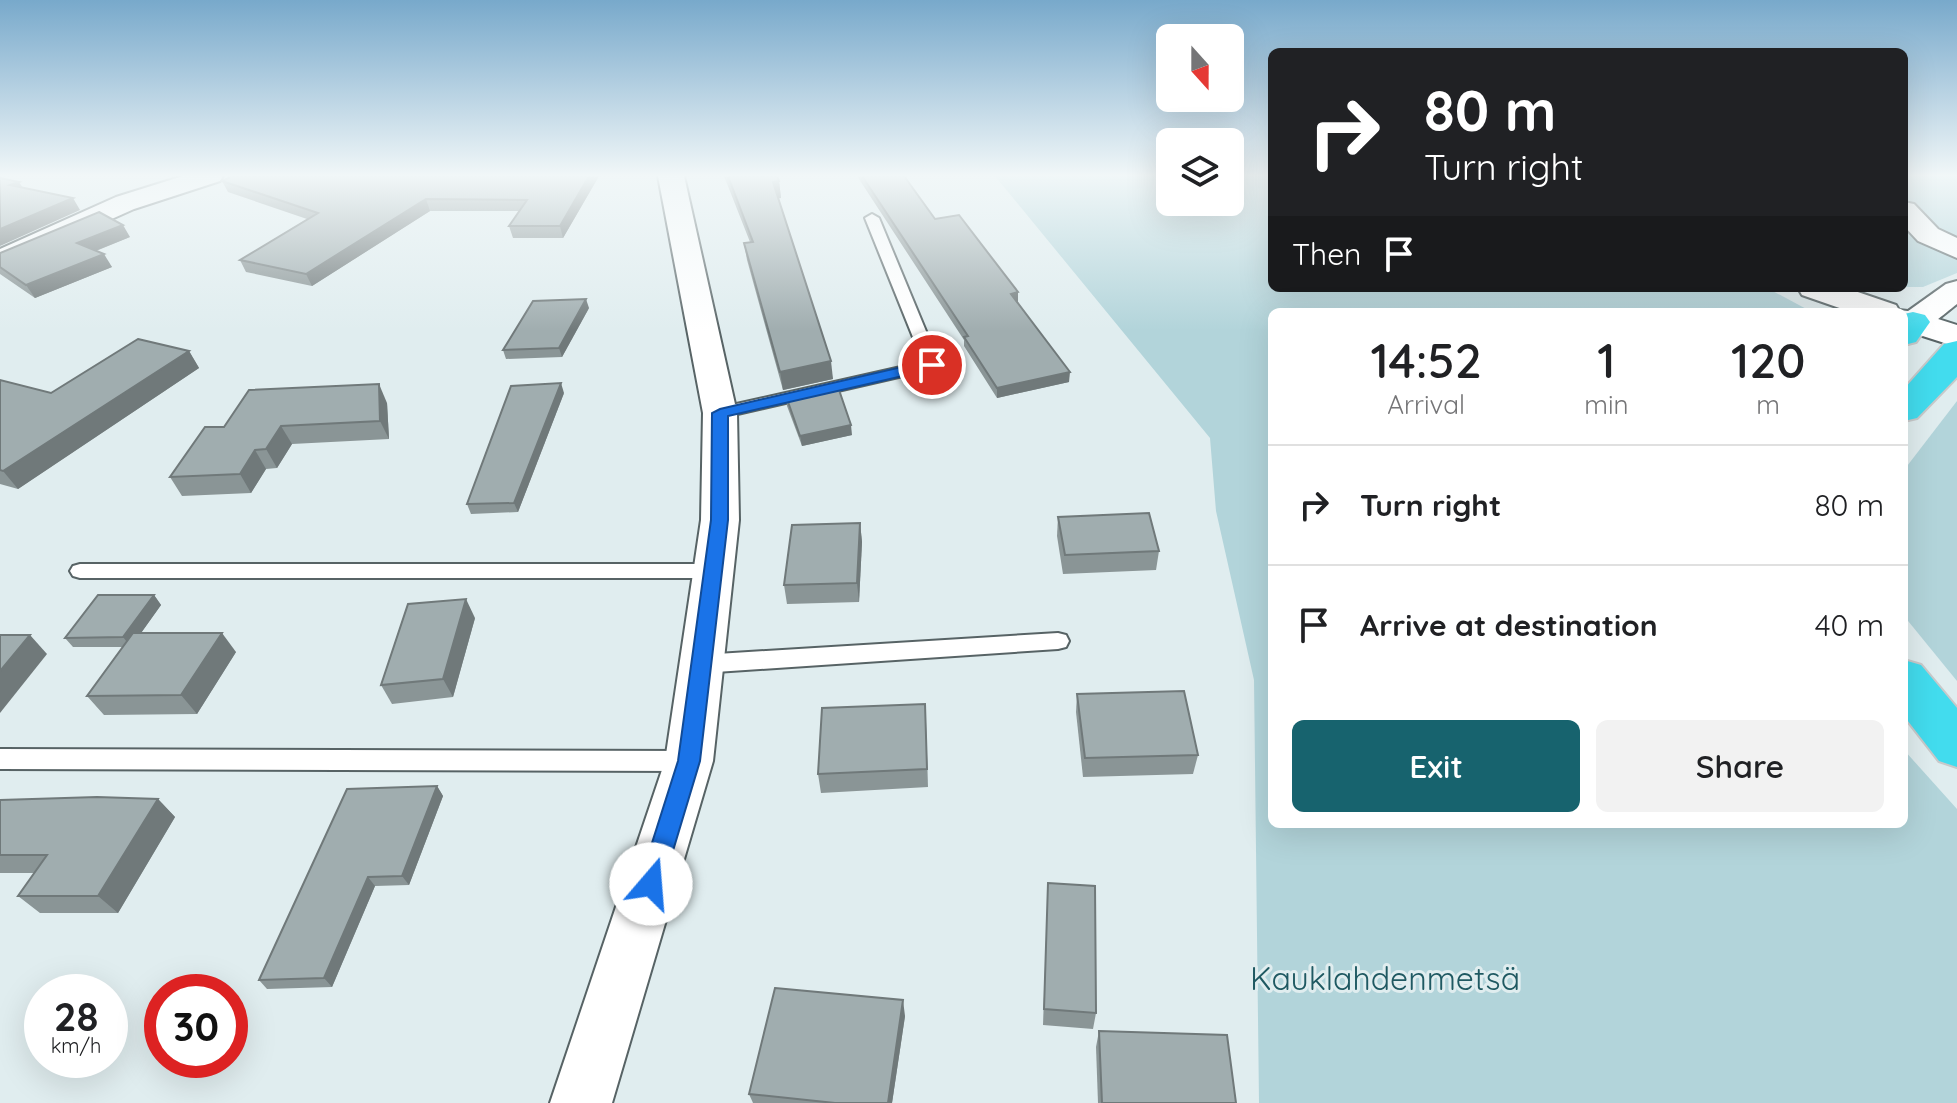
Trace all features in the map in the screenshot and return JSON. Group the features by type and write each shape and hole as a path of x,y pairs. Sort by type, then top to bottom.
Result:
{"highway":[{"path":"1908,406 1957,352"},
{"path":"1908,684 1957,746"}],"street":[{"path":"0,260 71,227"},
{"path":"581,1103 689,761 720,520 720,413 682,227"},
{"path":"1921,227 1928,235 1957,249"},
{"path":"1908,318 1957,290"},
{"path":"1824,292 1865,308"},
{"path":"1908,324 1957,337"}],"lane":[{"path":"720,413 932,365 876,227"},
{"path":"80,571 713,571"},
{"path":"701,664 1058,641"},
{"path":"0,759 689,761"}],"green space":[{"name":"Kauklahdenmetsä","path":"1037,227 1268,227 1268,292 1774,292 1804,308 1268,308 1268,828 1908,828 1908,754 1957,809 1957,1103 1259,1103 1254,680 1216,511 1210,438"},
{"path":"1908,227 1957,227 1957,273 1923,287 1908,287"},
{"path":"1957,401 1957,681 1908,621 1908,465"}],"building":[{"path":"62,227 117,227 77,243 104,254 26,285 0,267 0,253"},
{"path":"294,227 380,227 306,274 240,260"},
{"path":"747,227 788,227 831,361 780,372 744,243 753,242"},
{"path":"896,227 969,227 1018,292 1011,294 1070,372 997,388 964,337 968,336"},
{"path":"586,299 559,348 503,350 533,301"},
{"path":"138,339 189,351 3,471 0,470 0,380 51,393"},
{"path":"561,383 514,503 467,504 511,386"},
{"path":"379,384 380,421 281,426 266,449 255,450 240,474 170,477 205,427 224,427 249,390"},
{"path":"837,384 851,425 800,436 786,396"},
{"path":"1149,513 1159,551 1065,555 1058,517"},
{"path":"860,523 857,583 784,585 792,525"},
{"path":"98,595 154,595 123,637 65,638"},
{"path":"466,599 443,679 381,685 408,604"},
{"path":"133,633 222,633 181,695 87,696"},
{"path":"0,635 30,635 0,671"},
{"path":"1184,691 1198,755 1085,758 1077,694"},
{"path":"925,704 927,769 818,774 822,708"},
{"path":"437,786 402,876 368,877 324,978 259,980 347,789"},
{"path":"158,799 98,896 18,896 47,855 0,855 0,800"},
{"path":"1048,883 1095,886 1096,1013 1044,1009"},
{"path":"775,988 903,1000 888,1103 835,1103 749,1094"},
{"path":"1099,1031 1227,1035 1236,1103 1102,1103"}],"route":[{"path":"651,884 689,761 720,520 720,413 932,365"}]}
